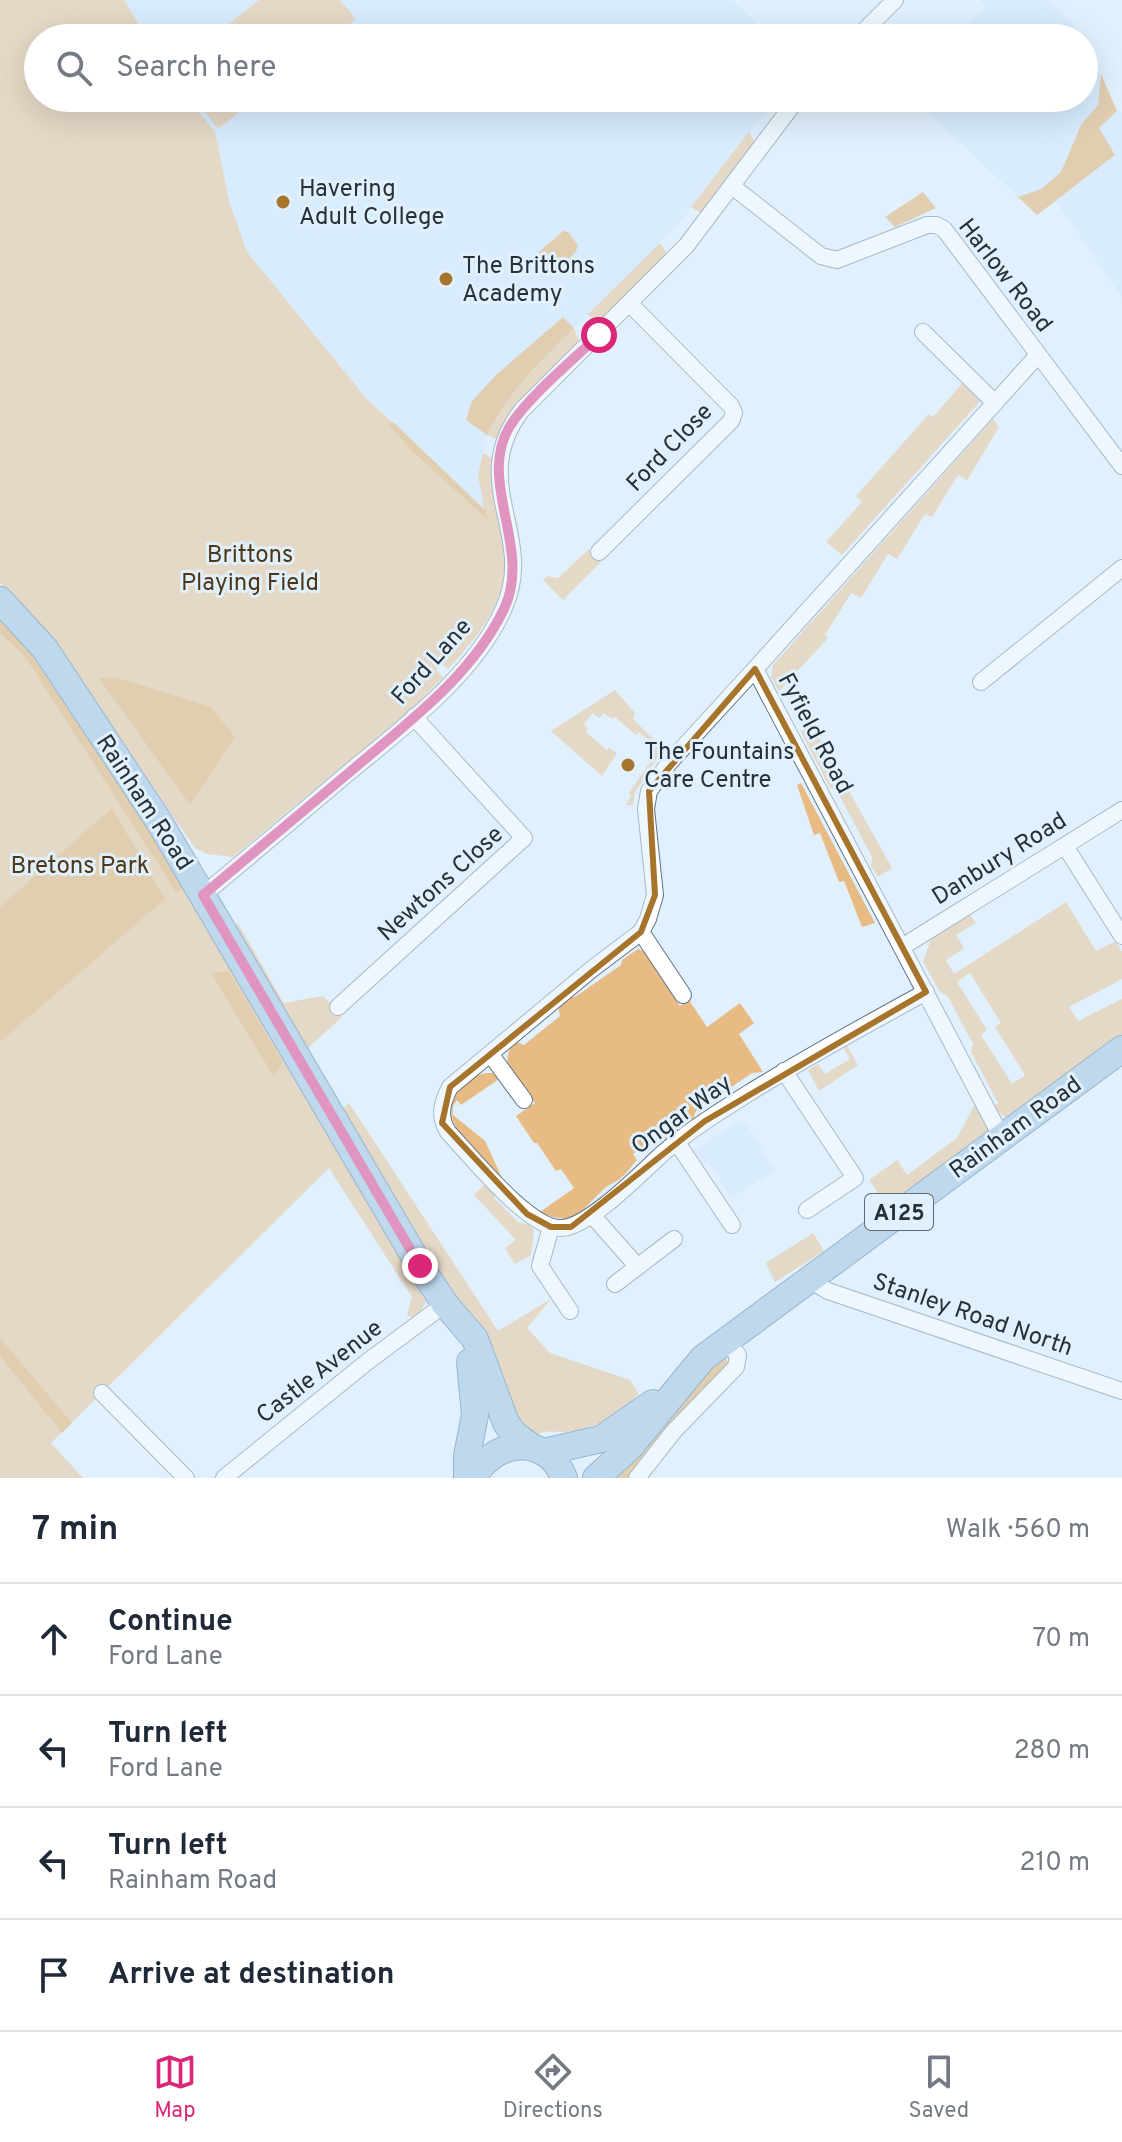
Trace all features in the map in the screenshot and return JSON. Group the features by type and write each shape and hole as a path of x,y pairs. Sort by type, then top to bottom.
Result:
{"main road":[{"name":"Rainham Road","path":"0,600 45,649 160,823 420,1266 445,1304 475,1339 506,1423 515,1435 538,1450 601,1439 682,1382"},
{"name":"Rainham Road","path":"596,1478 630,1447 703,1358 1122,1049"},
{"name":"Rainham Road","path":"445,1304 465,1346 475,1393 475,1415 467,1456 470,1478"},
{"path":"470,1478 505,1449 538,1450 553,1458 564,1478"}],"street":[{"path":"871,24 895,0"},
{"name":"Ford Lane","path":"203,895 414,717 453,680 478,649 505,607 513,577 513,552 499,480 499,460 510,427 522,410 686,246 787,112"},
{"name":"Harlow Road","path":"732,186 821,256 837,260 927,225 944,229 1122,466"},
{"name":"Ford Close","path":"599,552 731,421 734,413 731,406 630,304"},
{"path":"923,332 995,403"},
{"name":"Fyfield Road","path":"1001,1136 755,669 1038,355"},
{"path":"981,682 1122,568"},
{"path":"570,1311 540,1266 551,1227 527,1214 448,1132 442,1123 444,1099 450,1087 641,932 655,895 646,809 649,791 669,763 755,669"},
{"name":"Newtons Close","path":"338,1007 524,838 414,717"},
{"name":"Danbury Road","path":"902,947 1122,810"},
{"path":"1065,846 1122,936"},
{"path":"641,932 683,995"},
{"name":"Ongar Way","path":"551,1227 571,1227 592,1215 676,1141 784,1071 926,992"},
{"path":"491,1055 524,1100"},
{"path":"784,1071 855,1178 807,1210"},
{"path":"676,1141 732,1225"},
{"path":"592,1215 637,1266"},
{"path":"615,1284 674,1239"},
{"name":"Stanley Road North","path":"810,1280 828,1291 1122,1391"},
{"name":"Castle Avenue","path":"224,1478 445,1304"},
{"path":"637,1478 674,1431 736,1367 738,1355 726,1341"},
{"path":"102,1393 186,1478"}],"highlighted area":[{"path":"755,669 926,992 705,1121 571,1227 551,1227 527,1214 442,1123 450,1087 641,932 655,895 649,791"}],"shaded area":[{"path":"124,0 732,0 757,24 139,24"},
{"path":"980,0 1049,0 1073,24 967,24 986,7"},
{"path":"1098,69 1117,110 1122,112 1122,297 1056,202 1037,215 928,112 1098,112"},
{"name":"The Brittons Academy","path":"199,112 766,112 676,227 523,379 499,410 487,435 478,475 485,510 366,398 247,252 229,201 215,132"},
{"path":"743,1119 775,1171 731,1198 710,1164 698,1162 692,1151"}],"green space":[{"name":"Brittons Playing Field","path":"0,0 124,0 139,24 24,24 24,112 199,112 215,132 229,201 247,252 366,398 484,509 478,475 483,453 492,458 505,550 502,585 481,630 448,669 442,664 436,670 443,677 409,711 233,857 207,854 195,848 40,626 0,583"},
{"path":"259,0 340,0 356,19 350,24 229,24"},
{"path":"1101,74 1117,111 1099,128 1115,155 1037,215 1018,197 1041,189 1061,172 1081,125 1092,112 1098,112"},
{"path":"205,112 239,112 218,129"},
{"path":"749,132 754,141 752,147 700,213 691,207"},
{"path":"923,192 936,208 895,227 885,217"},
{"path":"563,231 568,232 578,245 556,275 551,273 538,253"},
{"path":"660,243 668,254 601,321 587,315"},
{"path":"563,317 574,328 515,391 487,435 466,420 472,401 496,375"},
{"path":"574,328 578,346 515,409 497,439 487,435 515,391"},
{"path":"966,379 984,397 842,555 826,542 862,502 856,496 929,414 933,417"},
{"path":"993,419 999,427 967,480 958,475 932,517 925,514 897,559 888,554 861,598 851,593 825,635 828,638 779,691 771,677 773,665"},
{"path":"393,422 485,510 488,520 412,451 387,423"},
{"path":"589,549 601,562 563,600 543,580 547,576 558,578"},
{"name":"Bretons Park","path":"0,612 184,887 426,1302 415,1319 407,1315 412,1297 329,1168 51,1443 83,1478 0,1478"},
{"path":"0,612 76,709 184,887 176,892 26,658 0,633"},
{"path":"115,677 211,707 235,737 190,805 99,678"},
{"path":"615,690 635,713 633,719 663,749 635,792 633,805 626,805 631,796 629,793 655,755 647,749 651,741 638,732 636,735 615,717 613,719 603,713 600,718 592,713 584,725 588,728 586,732 607,750 609,748 617,753 602,776 551,731"},
{"path":"812,725 892,868 878,877 871,866 872,857 836,789 830,788 801,732"},
{"path":"801,783 875,923 862,927 844,881 839,882 820,833 814,835 797,785"},
{"name":"Bretons Park","path":"112,808 165,899 0,1042 0,907"},
{"path":"1066,902 1096,951 1116,941 1122,952 1122,979 1069,1007 1078,1021 1122,999 1122,1038 1010,1117 1005,1117 993,1107 998,1103 971,1052 973,1044 947,995 940,992 923,962 931,939 970,915 976,923 956,935 964,948 946,960 954,974","holes":["970,973 1001,1023 995,1027 1025,1075 1012,1084 981,1035 987,1030 957,982"]},
{"path":"237,922 284,1003 323,996 342,1017 308,1048 332,1090 327,1090 236,926"},
{"path":"638,949 644,951 680,1006 689,1000 707,1027 740,1003 754,1023 739,1034 763,1072 752,1073 696,1111 693,1119 664,1140 659,1134 633,1154 637,1160 624,1175 605,1188 583,1210 562,1218 540,1212 574,1188 561,1169 556,1171 516,1116 535,1103 508,1066 509,1050 515,1041 524,1045 560,1016 558,1006 569,996 575,997 621,965 622,960"},
{"path":"229,971 283,1063 274,1077 211,973"},
{"path":"847,1046 858,1065 819,1091 808,1070 818,1064 825,1074 850,1059 844,1048"},
{"path":"493,1073 499,1079 461,1105 457,1100 453,1115 485,1141 502,1178 462,1137 452,1113 453,1101 464,1084 479,1074"},
{"path":"349,1103 498,1331 551,1299 527,1328 550,1353 630,1380 639,1394 605,1420 586,1428 538,1434 516,1423 490,1343 418,1242 342,1109"},
{"path":"975,1104 988,1128 987,1134 886,1205 869,1180 897,1160 907,1175 957,1138"},
{"path":"486,1183 495,1192 494,1198 518,1222 530,1225 534,1231 531,1255 515,1264 505,1248 516,1240 474,1195"},
{"path":"813,1233 824,1251 775,1282 766,1263"},
{"path":"0,1338 72,1423 62,1433 0,1356"},
{"path":"723,1356 728,1362 725,1368 672,1424 629,1478 612,1478 679,1399"}],"place":[{"name":"Havering Adult College","path":"283,202"},
{"name":"The Brittons Academy","path":"446,279"},
{"name":"The Fountains Care Centre","path":"628,765"}],"route":[{"path":"420,1266 203,895 414,717 453,680 484,643 505,607 513,577 513,552 499,480 502,443 522,410 599,335"}]}
